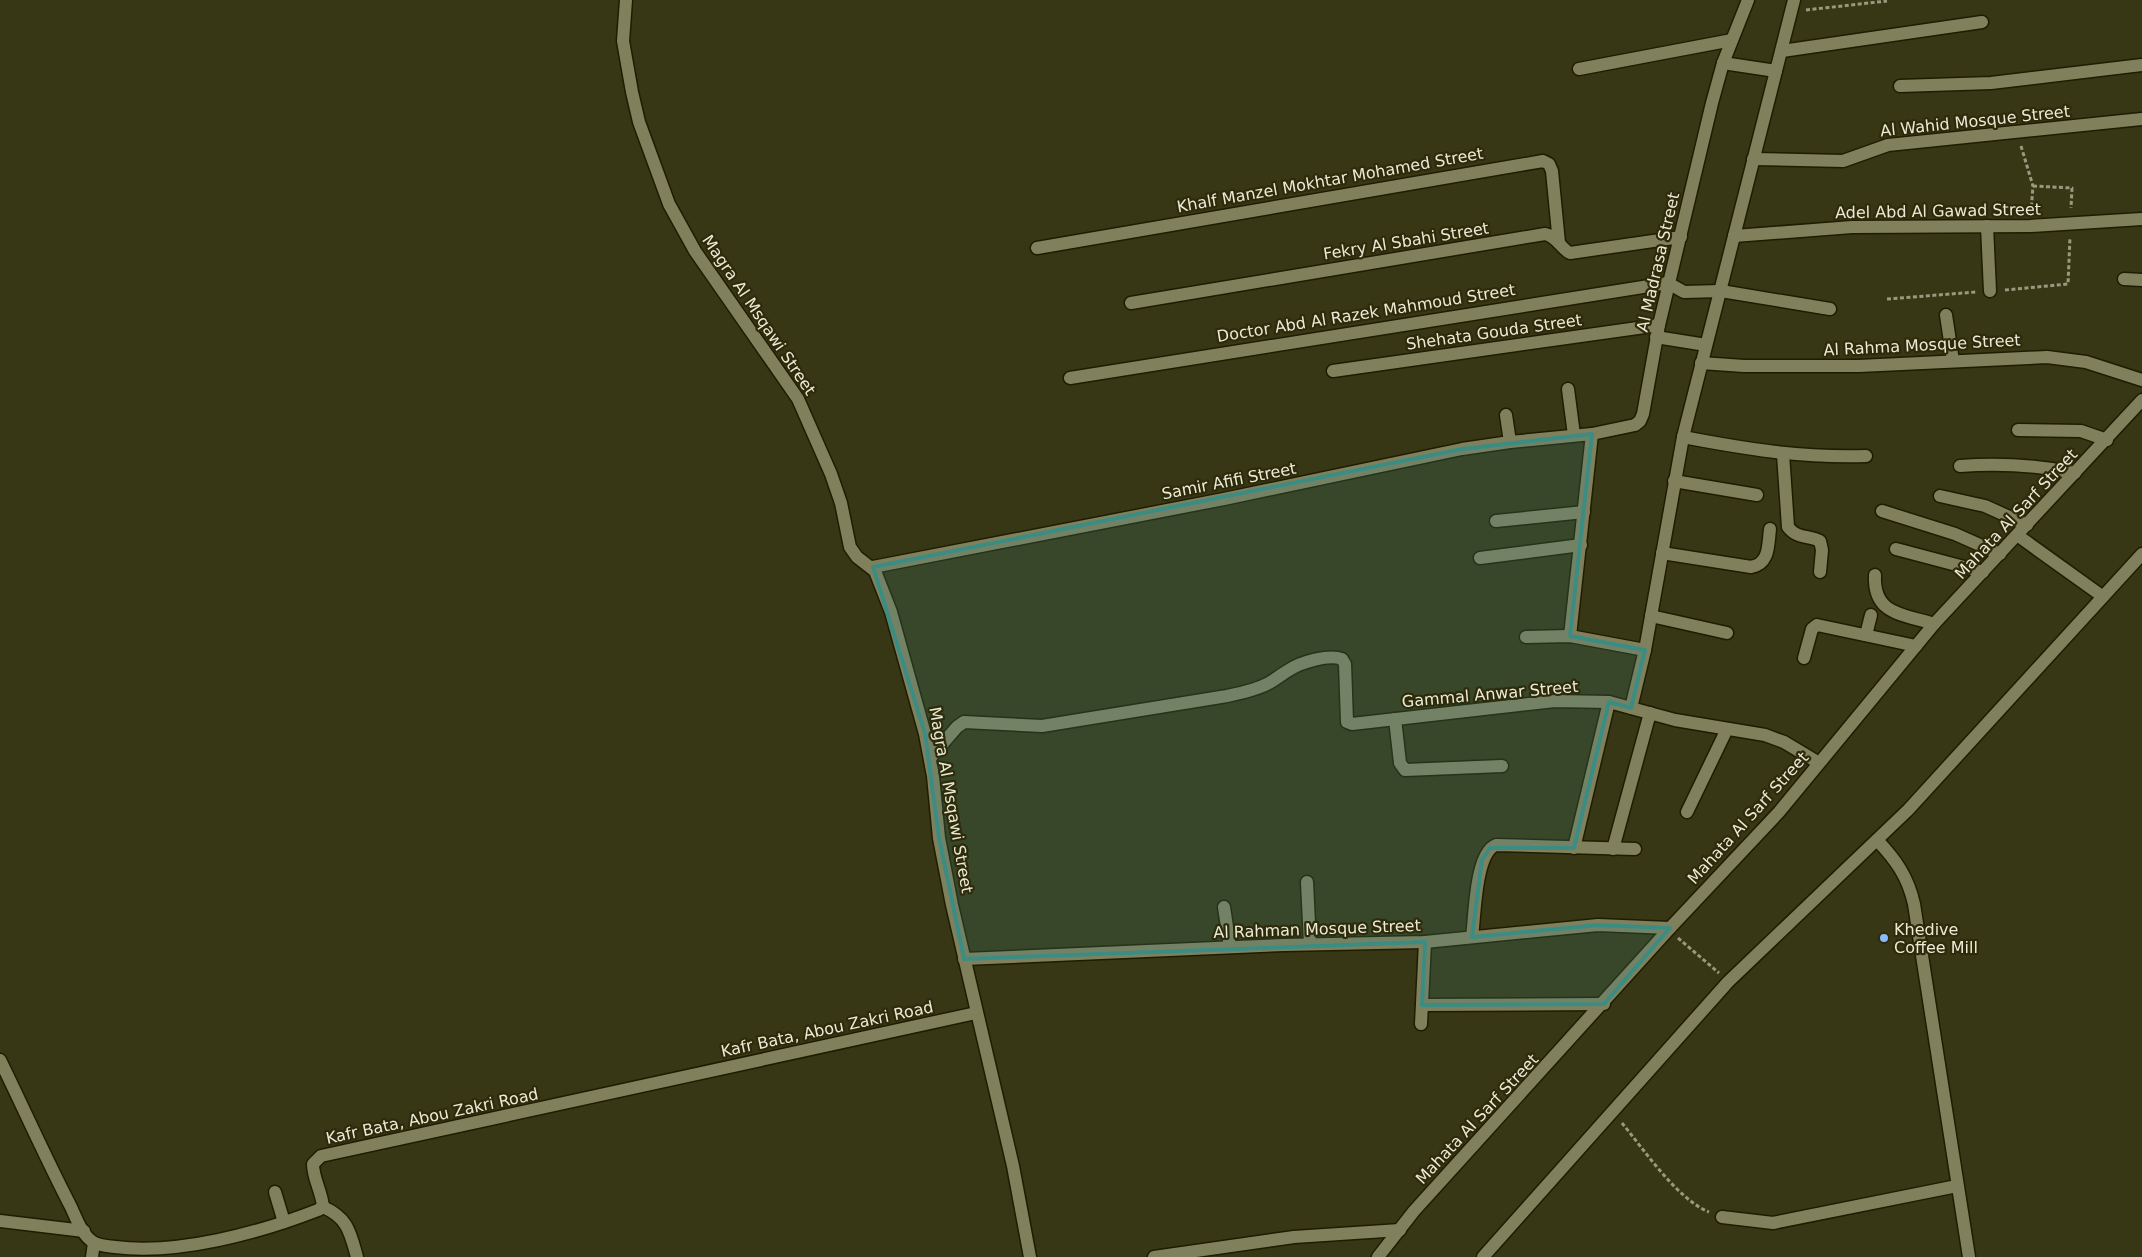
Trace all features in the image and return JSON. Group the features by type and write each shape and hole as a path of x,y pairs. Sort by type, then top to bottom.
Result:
{"street":[{"name":"Magra Al Msqawi Street","path":"626,0 623,41 632,92 639,122 669,204 695,251 798,399 831,474 841,503 850,547 857,557 873,567 891,612 919,707 930,758 939,838 976,1013 1014,1166 1030,1254"},
{"name":"Al Madrasa Street","path":"1592,434 1628,427 1640,421 1668,283 1723,63 1748,0"},
{"path":"1631,708 1645,650 1683,437 1792,6"},
{"path":"1782,51 1982,22"},
{"path":"1579,69 1732,40"},
{"path":"1723,63 1776,71"},
{"path":"1900,86 1991,83 2142,65"},
{"name":"Al Wahid Mosque Street","path":"1753,159 1843,160 1888,145 2142,119"},
{"name":"Khalf Manzel Mokhtar Mohamed Street","path":"1037,248 1543,161 1550,164 1552,171 1559,243"},
{"name":"Adel Abd Al Gawad Street","path":"1734,236 1852,227 2030,226 2142,219"},
{"path":"1987,226 1990,291"},
{"name":"Fekry Al Sbahi Street","path":"1131,302 1545,234 1554,238 1570,253 1681,237"},
{"path":"2124,279 2142,280"},
{"path":"1668,283 1684,292 1721,291 1830,309"},
{"name":"Doctor Abd Al Razek Mahmoud Street","path":"1070,378 1668,283"},
{"path":"1946,314 1953,361"},
{"name":"Shehata Gouda Street","path":"1333,371 1658,331 1706,345"},
{"name":"Al Rahma Mosque Street","path":"1701,363 1744,366 1851,366 2022,357 2066,358 2104,367 2142,380"},
{"path":"1568,388 1574,435"},
{"name":"Mahata Al Sarf Street","path":"1378,1257 1670,928 1779,812 1934,624 2107,440 2142,400"},
{"path":"1506,415 1510,442"},
{"path":"2018,430 2081,432 2107,440"},
{"name":"Samir Afifi Street","path":"873,567 1224,500 1462,449 1592,434"},
{"path":"1570,636 1592,434"},
{"path":"1683,437 1783,454 1829,457 1866,456"},
{"path":"1783,454 1788,527 1800,537 1817,539 1822,545 1820,572"},
{"path":"1960,466 1998,463 2037,465 2075,473"},
{"path":"1674,481 1757,496"},
{"path":"1940,496 1985,506 2026,524"},
{"path":"1882,511 1955,534 2000,554"},
{"path":"1496,521 1584,512"},
{"path":"1662,553 1751,567 1757,566 1766,558 1770,529"},
{"path":"2017,535 2102,596"},
{"path":"1480,558 1581,545"},
{"path":"1896,548 1983,572"},
{"path":"1483,1257 1614,1113 1728,982 1928,789 2142,554"},
{"path":"1875,575 1876,593 1887,609 1934,624"},
{"path":"1866,635 1870,614"},
{"path":"1651,616 1727,633"},
{"path":"1804,658 1812,629 1821,625 1916,646"},
{"path":"1526,637 1570,636 1645,650"},
{"name":"Gammal Anwar Street","path":"930,758 957,727 964,722 1042,726 1227,696 1252,690 1303,664 1337,657 1342,659 1344,664 1347,722 1352,724 1571,700 1609,702 1650,713 1765,735 1784,742 1819,763"},
{"path":"1574,848 1609,702"},
{"path":"1613,849 1650,713"},
{"path":"1395,719 1400,764 1405,770 1502,766"},
{"path":"1687,812 1727,729"},
{"path":"1877,840 1900,865 1907,878 1914,904 1969,1257"},
{"path":"1472,937 1482,860 1490,848 1496,846 1635,849"},
{"path":"1307,882 1310,944"},
{"path":"1224,906 1230,948"},
{"name":"Al Rahman Mosque Street","path":"964,959 1310,944 1425,942 1598,925 1670,928"},
{"path":"1421,1024 1425,942"},
{"path":"1422,1005 1604,1004"},
{"name":"Kafr Bata, Abou Zakri Road","path":"322,1207 313,1170 315,1160 321,1156 976,1013"},
{"path":"0,1060 52,1170 84,1231 94,1242 135,1250 173,1248 209,1242 284,1222 322,1207 335,1212 342,1218 348,1228 357,1257"},
{"path":"1722,1217 1774,1223 1957,1186"},
{"path":"275,1192 284,1222"},
{"path":"0,1221 84,1231"},
{"path":"1154,1257 1294,1237 1400,1230"},
{"path":"92,1257 94,1242"}],"path":[{"path":"1792,6 1887,1"},
{"path":"2017,133 2033,186 2030,226"},
{"path":"1887,299 2068,284 2072,188 2033,186"},
{"path":"1680,940 1713,968"},
{"path":"1614,1113 1683,1196 1698,1208 1722,1217"}],"highlighted area":[{"path":"1592,434 1570,636 1645,650 1631,708 1609,702 1574,848 1490,848 1482,860 1472,937 1598,925 1670,928 1604,1004 1422,1005 1425,942 964,959 939,838 925,734 873,567 1462,449"}],"place":[{"name":"Khedive Coffee Mill","path":"1884,938"}]}
